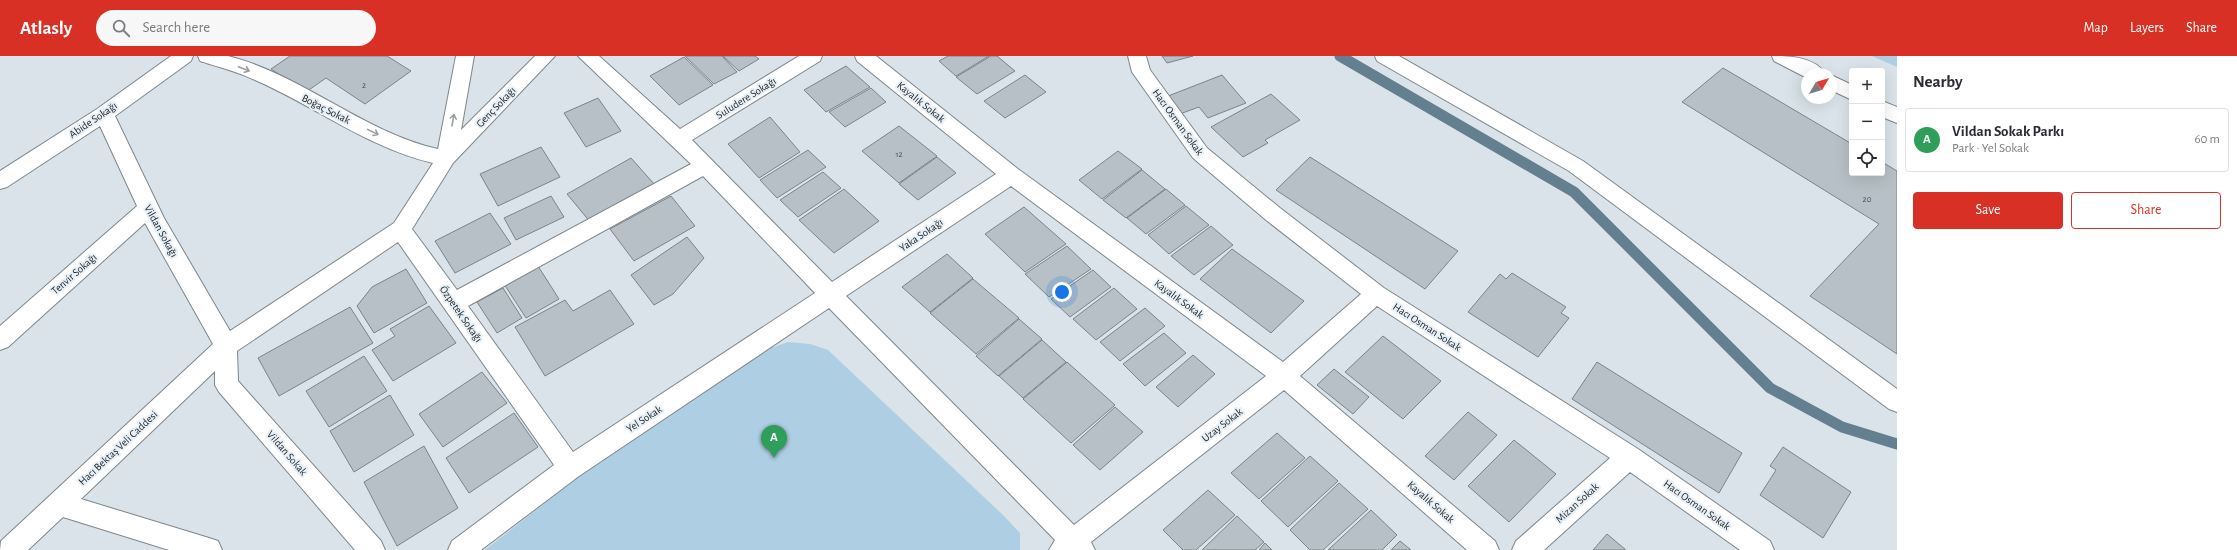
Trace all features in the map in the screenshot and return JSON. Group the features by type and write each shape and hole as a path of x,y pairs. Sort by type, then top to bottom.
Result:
{"street":[{"name":"Abide Sokağı","path":"0,181 104,114 184,56"},
{"name":"Boğaç Sokak","path":"207,56 262,76 340,117 410,150 446,158"},
{"path":"401,229 446,158 465,56"},
{"name":"Genç Sokağı","path":"446,158 546,56"},
{"path":"587,56 679,139 832,295 1072,547"},
{"name":"Suludere Sokağı","path":"679,139 813,56"},
{"name":"Kayalık Sokak","path":"864,56 1011,175 1284,376 1486,550"},
{"name":"Hacı Osman Sokak","path":"1137,56 1141,72 1200,154 1273,214 1376,294 1629,457 1761,550"},
{"path":"1384,56 1576,166 1897,402"},
{"path":"1781,56 1804,68"},
{"path":"1837,85 1849,91"},
{"path":"1885,110 1897,116"},
{"name":"Vildan Sokağı","path":"104,114 148,208 226,346"},
{"path":"453,303 704,166"},
{"name":"Yaka Sokağı","path":"832,295 1011,175"},
{"name":"Tenvir Sokağı","path":"0,340 148,208"},
{"name":"Özpetek Sokağı","path":"401,229 570,468"},
{"name":"Hacı Bektaş Veli Caddesi","path":"10,550 226,346 401,229"},
{"name":"Uzay Sokak","path":"1072,547 1284,376 1376,294"},
{"name":"Yel Sokak","path":"461,550 570,468 832,295"},
{"name":"Vildan Sokak","path":"226,346 227,385 368,549"},
{"name":"Mizan Sokak","path":"1525,550 1629,457"},
{"path":"59,504 209,550"}],"shaded area":[{"path":"1872,56 1897,56 1897,67"},
{"path":"788,342 810,344 828,350 1004,516 1020,533 1020,550 485,550 577,478 730,373 771,348"}],"building":[{"path":"290,56 387,56 411,71 365,104 326,78 306,92 271,69"},
{"path":"685,56 722,56 737,72 714,84"},
{"path":"723,56 755,56 759,59 739,71"},
{"path":"948,56 989,56 956,76 939,61"},
{"path":"991,56 997,56 1015,71 977,94 956,77"},
{"path":"1162,56 1193,56 1167,63"},
{"path":"684,57 713,85 679,105 650,76"},
{"path":"846,66 870,87 826,112 804,90"},
{"path":"1723,68 1849,142 1849,176 1885,176 1885,164 1897,171 1897,354 1810,296 1879,224 1682,102"},
{"path":"1025,75 1046,92 1005,118 984,101"},
{"path":"1222,75 1246,103 1208,118 1199,107 1177,115 1163,98"},
{"path":"871,88 886,102 845,127 829,112"},
{"path":"1271,94 1300,120 1265,140 1268,143 1243,157 1211,127"},
{"path":"598,98 621,131 586,147 564,113"},
{"path":"770,117 800,152 759,178 728,144"},
{"path":"899,126 937,156 899,183 862,151"},
{"path":"541,147 560,177 498,206 480,174"},
{"path":"808,150 826,167 777,198 760,180"},
{"path":"1118,151 1142,169 1102,199 1079,180"},
{"path":"937,157 956,173 918,200 899,184"},
{"path":"1310,157 1458,251 1425,289 1276,190"},
{"path":"631,158 655,185 591,223 567,194"},
{"path":"1142,170 1165,189 1126,218 1103,200"},
{"path":"823,172 841,188 798,217 780,200"},
{"path":"844,189 879,221 834,253 799,220"},
{"path":"1166,189 1185,205 1146,234 1127,218"},
{"path":"551,196 564,217 516,240 504,218"},
{"path":"671,196 695,226 634,261 610,229"},
{"path":"1186,206 1209,225 1169,254 1148,235"},
{"path":"1024,207 1066,244 1025,272 985,234"},
{"path":"490,213 511,244 455,273 435,241"},
{"path":"1211,226 1233,245 1194,275 1171,256"},
{"path":"687,237 704,258 673,294 654,305 631,275"},
{"path":"1067,246 1091,269 1049,297 1025,274"},
{"path":"1232,249 1304,301 1271,333 1200,279"},
{"path":"947,254 973,278 930,312 902,287"},
{"path":"538,266 559,299 526,318 504,284"},
{"path":"406,269 427,303 374,333 357,306 372,287"},
{"path":"1093,270 1111,287 1070,317 1051,299"},
{"path":"1512,273 1566,307 1561,313 1569,318 1538,357 1468,312 1500,274 1506,279"},
{"path":"973,279 1019,318 976,354 930,313"},
{"path":"503,288 522,318 497,333 477,302"},
{"path":"1114,288 1137,309 1096,340 1073,319"},
{"path":"610,290 634,324 545,376 515,327 565,300 573,311"},
{"path":"429,306 456,343 393,381 372,350 395,336 390,329"},
{"path":"350,307 373,343 279,396 258,358"},
{"path":"1145,308 1165,326 1120,361 1100,342"},
{"path":"1019,319 1042,339 998,376 976,356"},
{"path":"1164,333 1186,353 1145,386 1123,364"},
{"path":"1383,336 1441,381 1403,419 1345,372"},
{"path":"1042,340 1066,362 1023,398 999,376"},
{"path":"1193,355 1215,374 1178,407 1156,387"},
{"path":"364,356 387,391 329,427 306,391"},
{"path":"1067,362 1115,405 1071,443 1023,399"},
{"path":"1597,362 1742,453 1719,493 1572,399"},
{"path":"1334,369 1369,397 1353,414 1317,385"},
{"path":"482,372 507,403 443,447 419,414"},
{"path":"390,395 414,435 354,472 330,431"},
{"path":"1115,407 1143,432 1100,470 1073,445"},
{"path":"1468,412 1497,435 1454,480 1425,456"},
{"path":"514,413 538,447 469,493 446,458"},
{"path":"1277,433 1305,458 1259,499 1231,473"},
{"path":"1514,440 1556,474 1509,522 1468,486"},
{"path":"424,446 458,508 397,546 364,482"},
{"path":"1783,447 1851,492 1823,538 1760,495 1776,470 1770,466"},
{"path":"1310,456 1338,481 1288,527 1261,501"},
{"path":"1339,483 1368,509 1323,550 1310,550 1290,530"},
{"path":"1208,490 1235,515 1196,550 1183,550 1163,530"},
{"path":"1371,510 1397,535 1382,550 1328,550"},
{"path":"1237,516 1264,542 1255,550 1202,550"},
{"path":"1607,534 1626,550 1593,550"},
{"path":"1400,541 1411,550 1391,550"},
{"path":"1265,543 1272,550 1259,550"}],"waterway":[{"path":"1340,56 1574,192 1770,388 1842,427 1897,444"}],"place":[{"name":"Vildan Sokak Parkı","path":"774,458"}]}
